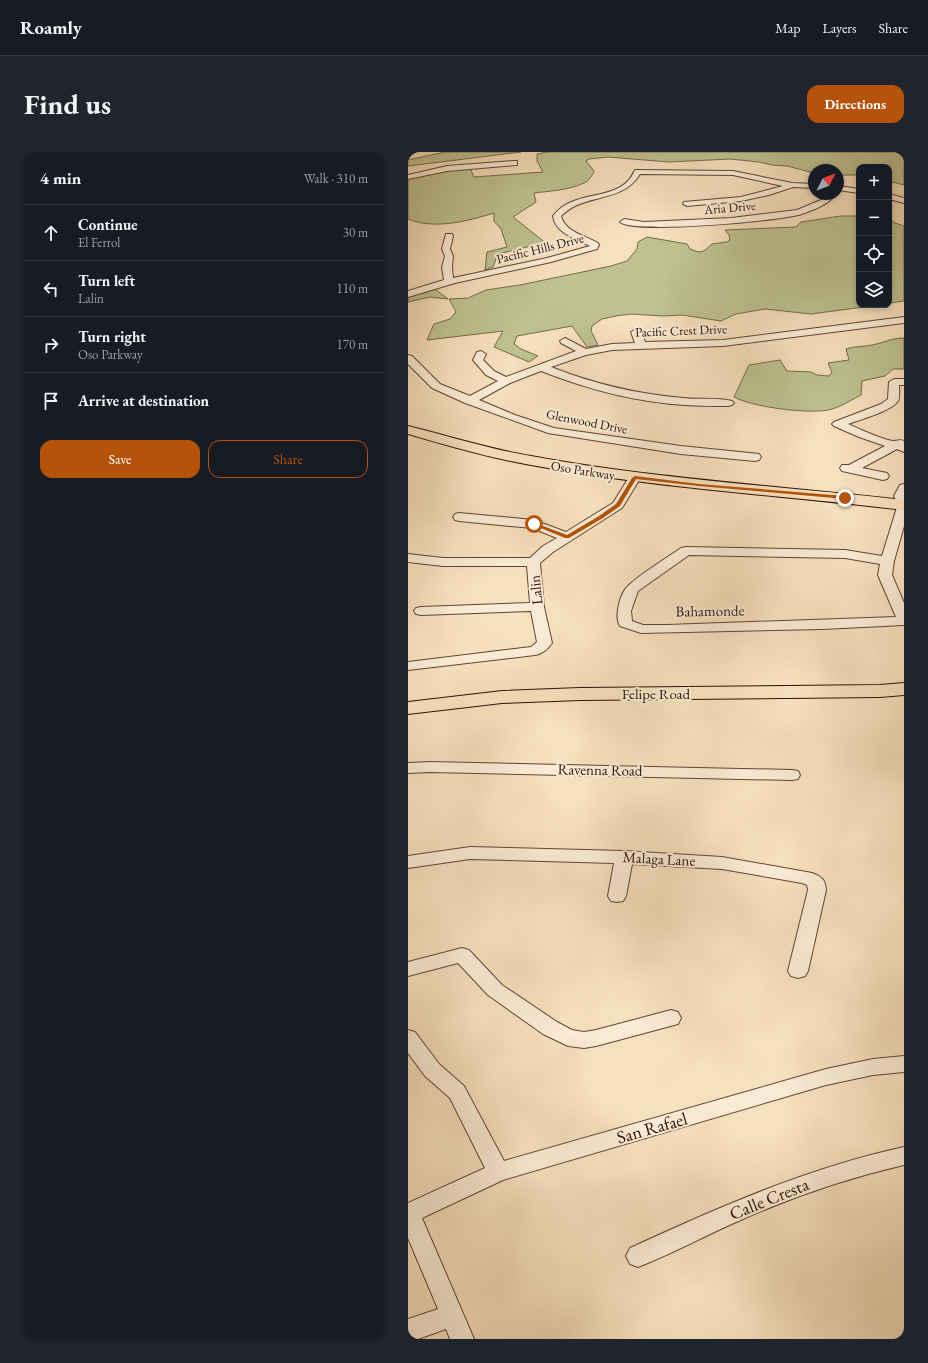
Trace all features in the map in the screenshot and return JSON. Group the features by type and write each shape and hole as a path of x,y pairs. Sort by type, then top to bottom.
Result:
{"main road":[{"name":"Oso Parkway","path":"408,430 454,444 632,482"},
{"name":"Oso Parkway","path":"408,441 450,454 562,477 632,482 819,504 903,508"},
{"name":"Felipe Road","path":"408,708 502,697 580,694 880,691 904,689"}],"street":[{"path":"408,177 429,171 514,163"},
{"name":"Pacific Hills Drive","path":"408,294 449,282 570,256 594,247 595,245 589,241 575,237 566,230 559,224 557,216 572,203 628,186 635,179 638,172 718,172 748,175 792,184 808,185"},
{"path":"725,182 748,175"},
{"path":"688,204 725,202 762,195 792,184"},
{"path":"844,189 856,191"},
{"path":"892,197 904,201"},
{"name":"Aria Drive","path":"624,222 644,225 731,221 799,212 826,200"},
{"path":"679,223 688,230"},
{"path":"449,236 446,249 449,256 447,267 449,282"},
{"name":"Pacific Crest Drive","path":"469,401 506,381 584,352 612,347 689,347 724,344 904,320"},
{"path":"770,327 780,337"},
{"path":"636,332 641,346"},
{"path":"565,341 584,352"},
{"path":"481,354 478,360 490,373 506,381"},
{"name":"Glenwood Drive","path":"408,358 436,386 469,401 552,431 681,450 755,456"},
{"path":"541,367 580,382 630,395 684,402 728,403"},
{"path":"901,445 863,435 838,424 885,406 899,393 894,382 904,382"},
{"path":"884,476 845,468 901,445"},
{"name":"Lalin","path":"408,666 535,651 545,643 537,607 533,562 567,536 601,517 618,505 632,482"},
{"path":"904,488 900,496 903,508 887,561 885,575 904,620"},
{"path":"459,517 534,524 567,536"},
{"name":"Bahamonde","path":"887,561 845,554 693,550 682,554 632,589 624,611 626,623 641,629 667,629 823,625 904,620"},
{"path":"408,558 443,562 533,562"},
{"path":"421,611 537,607"},
{"name":"Ravenna Road","path":"408,768 430,767 792,775"},
{"name":"Malaga Lane","path":"408,862 470,853 624,857 722,863 806,877 816,882 817,890 798,971"},
{"path":"617,896 624,857"},
{"path":"408,969 450,956 462,955 494,990 550,1028 568,1038 584,1040 596,1038 671,1018"},
{"path":"408,1038 432,1070 457,1092 499,1172"},
{"name":"San Rafael","path":"408,1214 499,1172 826,1077 873,1067 904,1064"},
{"name":"Calle Cresta","path":"638,1256 746,1206 821,1178 904,1156"},
{"path":"408,1214 453,1315 462,1339"},
{"path":"408,1331 453,1315"}],"green space":[{"path":"445,152 521,152 408,166 408,160"},
{"path":"547,152 904,152 904,185 892,182 892,164 856,164 856,175 844,175 844,164 808,164 808,171 787,166 730,159 669,162 608,157 589,159 586,161 594,171 587,181 566,189 534,193 536,202 513,217 547,244 537,248 531,246 498,254 493,267 485,270 487,252 507,247 501,229 494,221 494,213 473,219 440,224 429,224 408,219 408,179 443,171 470,168 474,177 543,172 537,161 537,154"},
{"path":"841,216 856,216 856,308 811,314 765,309 736,314 721,321 682,315 663,316 631,314 616,316 602,319 592,326 591,331 598,345 587,347 572,326 517,336 514,344 521,349 538,356 529,362 494,347 503,331 427,340 434,324 450,319 456,312 449,299 468,298 486,290 520,285 611,266 627,261 637,249 638,242 647,237 687,244 690,249 698,252 704,251 712,244 727,242 730,240 729,235 725,230 796,227 801,222"},
{"path":"892,220 904,226 904,301 892,303"},
{"path":"435,289 448,299 430,297 408,302 408,297"},
{"path":"904,338 904,369 893,369 885,376 862,381 861,395 841,406 818,411 780,409 754,404 734,397 749,365 780,360 787,371 811,372 817,375 829,376 832,372 828,363 849,360 846,349"}],"route":[{"path":"534,524 567,536 601,517 618,505 635,478 845,498"}]}
